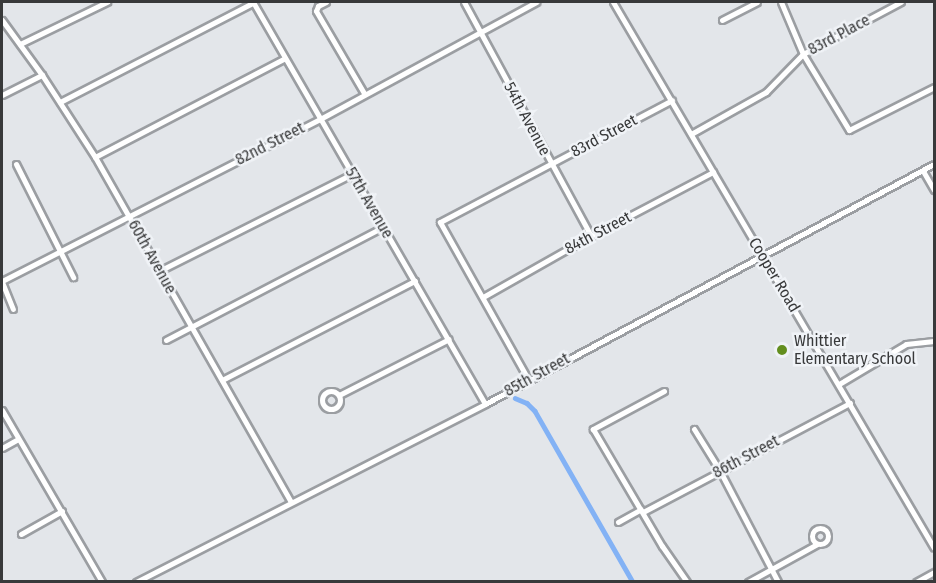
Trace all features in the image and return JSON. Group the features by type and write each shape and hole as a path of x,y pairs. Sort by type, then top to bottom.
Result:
{"street":[{"path":"20,44 107,2"},
{"path":"60,102 253,2"},
{"name":"57th Avenue","path":"253,2 485,404"},
{"path":"326,2 316,8 364,93"},
{"name":"54th Avenue","path":"464,2 591,236"},
{"name":"82nd Street","path":"2,281 58,250 320,119 364,93 536,2"},
{"name":"Cooper Road","path":"613,2 934,548"},
{"path":"722,20 757,2"},
{"path":"781,2 803,54 849,130 934,87"},
{"name":"83rd Place","path":"691,134 766,92 803,54 901,2"},
{"name":"60th Avenue","path":"2,20 42,75 95,157 291,502"},
{"path":"95,157 285,58"},
{"path":"2,95 42,75"},
{"name":"83rd Street","path":"483,297 440,222 672,100"},
{"path":"16,164 58,250 74,277"},
{"name":"85th Street","path":"136,582 485,404 934,164"},
{"path":"923,171 934,190"},
{"name":"84th Street","path":"483,297 591,236 713,172"},
{"path":"159,272 352,174"},
{"path":"166,340 383,227"},
{"path":"2,281 13,309"},
{"path":"222,380 415,281"},
{"path":"483,297 528,379"},
{"path":"339,395 449,339"},
{"path":"839,384 906,344 934,341"},
{"path":"664,391 593,429 687,582"},
{"name":"86th Street","path":"618,522 850,403"},
{"path":"2,410 102,582"},
{"path":"694,429 720,471 778,582"},
{"path":"2,448 18,439"},
{"path":"21,534 62,511"},
{"path":"748,582 817,544"},
{"path":"916,582 934,572"}],"waterway":[{"path":"515,398 527,403 535,411 633,582"}],"place":[{"name":"Whittier Elementary School","path":"782,350"}]}
